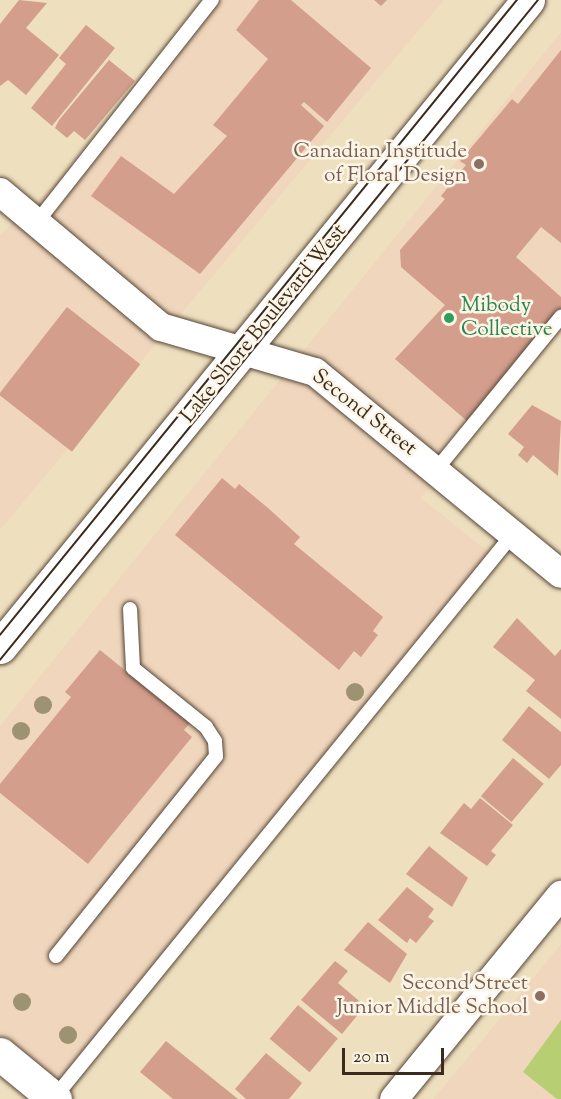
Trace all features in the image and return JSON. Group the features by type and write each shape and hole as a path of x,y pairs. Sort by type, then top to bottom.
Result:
{"main road":[{"name":"Lake Shore Boulevard West","path":"0,647 528,0"},
{"path":"0,1054 54,1099"}],"street":[{"name":"Second Street","path":"0,192 161,327 245,347 315,372 561,574"},
{"path":"394,1099 561,895"}],"lane":[{"path":"37,222 212,0"},
{"path":"436,470 561,317"},
{"path":"54,1099 513,534"},
{"path":"56,956 216,756 215,741 206,727 133,668 129,609"}],"shaded area":[{"path":"217,0 444,0 0,530 0,235 54,185"},
{"path":"561,32 561,327 421,498 496,558 61,1090 0,1041 0,726"},
{"name":"Second Street Junior Middle School","path":"561,944 561,1099 433,1099 476,1048"}],"green space":[{"path":"561,1020 561,1099 557,1099 523,1072"}],"building":[{"path":"19,0 47,3 26,28 59,55 26,95 8,80 0,86 0,24"},
{"path":"259,0 291,0 371,68 327,122 304,102 301,105 324,126 200,274 91,196 121,156 174,194 227,136 213,125 268,59 236,30"},
{"path":"374,0 387,0 381,6"},
{"path":"86,25 115,48 52,126 31,108 66,64 59,58"},
{"path":"561,50 561,243 541,227 516,257 561,297 561,310 467,421 395,359 445,305 401,267 400,250 445,199 441,196 466,165 460,161 512,99 518,104"},
{"path":"109,60 135,81 85,140 74,131 67,138 55,128 59,120"},
{"path":"67,307 140,364 72,452 0,396"},
{"path":"532,405 561,421 558,476 533,455 527,463 518,455 524,447 508,434"},
{"path":"222,478 235,489 239,484 268,508 300,537 294,544 383,617 373,631 378,635 361,657 354,651 339,670 175,535"},
{"path":"517,618 555,656 561,649 561,719 526,691 535,680 493,647"},
{"path":"100,650 190,723 184,730 192,737 88,864 0,793 0,784 71,697 65,692"},
{"path":"529,706 561,732 561,765 549,779 502,740"},
{"path":"513,758 544,784 512,822 481,796"},
{"path":"480,798 513,825 491,851 496,855 487,866 440,833 464,803 471,809"},
{"path":"429,846 468,878 452,907 406,874"},
{"path":"407,887 434,909 428,917 434,921 416,943 410,938 407,943 378,920"},
{"path":"368,922 407,954 390,983 344,950"},
{"path":"335,961 348,971 338,983 365,1006 342,1034 301,1000"},
{"path":"298,1005 338,1038 310,1072 270,1039"},
{"path":"166,1041 238,1099 173,1099 140,1072"},
{"path":"266,1053 302,1083 289,1099 246,1099 235,1089"}],"tram line":[{"path":"0,635 517,0"},
{"path":"0,660 538,0"}],"place":[{"name":"Canadian Institude of Floral Design","path":"479,164"},
{"name":"Mibody Collective","path":"449,318"},
{"name":"Second Street Junior Middle School","path":"540,996"}]}
